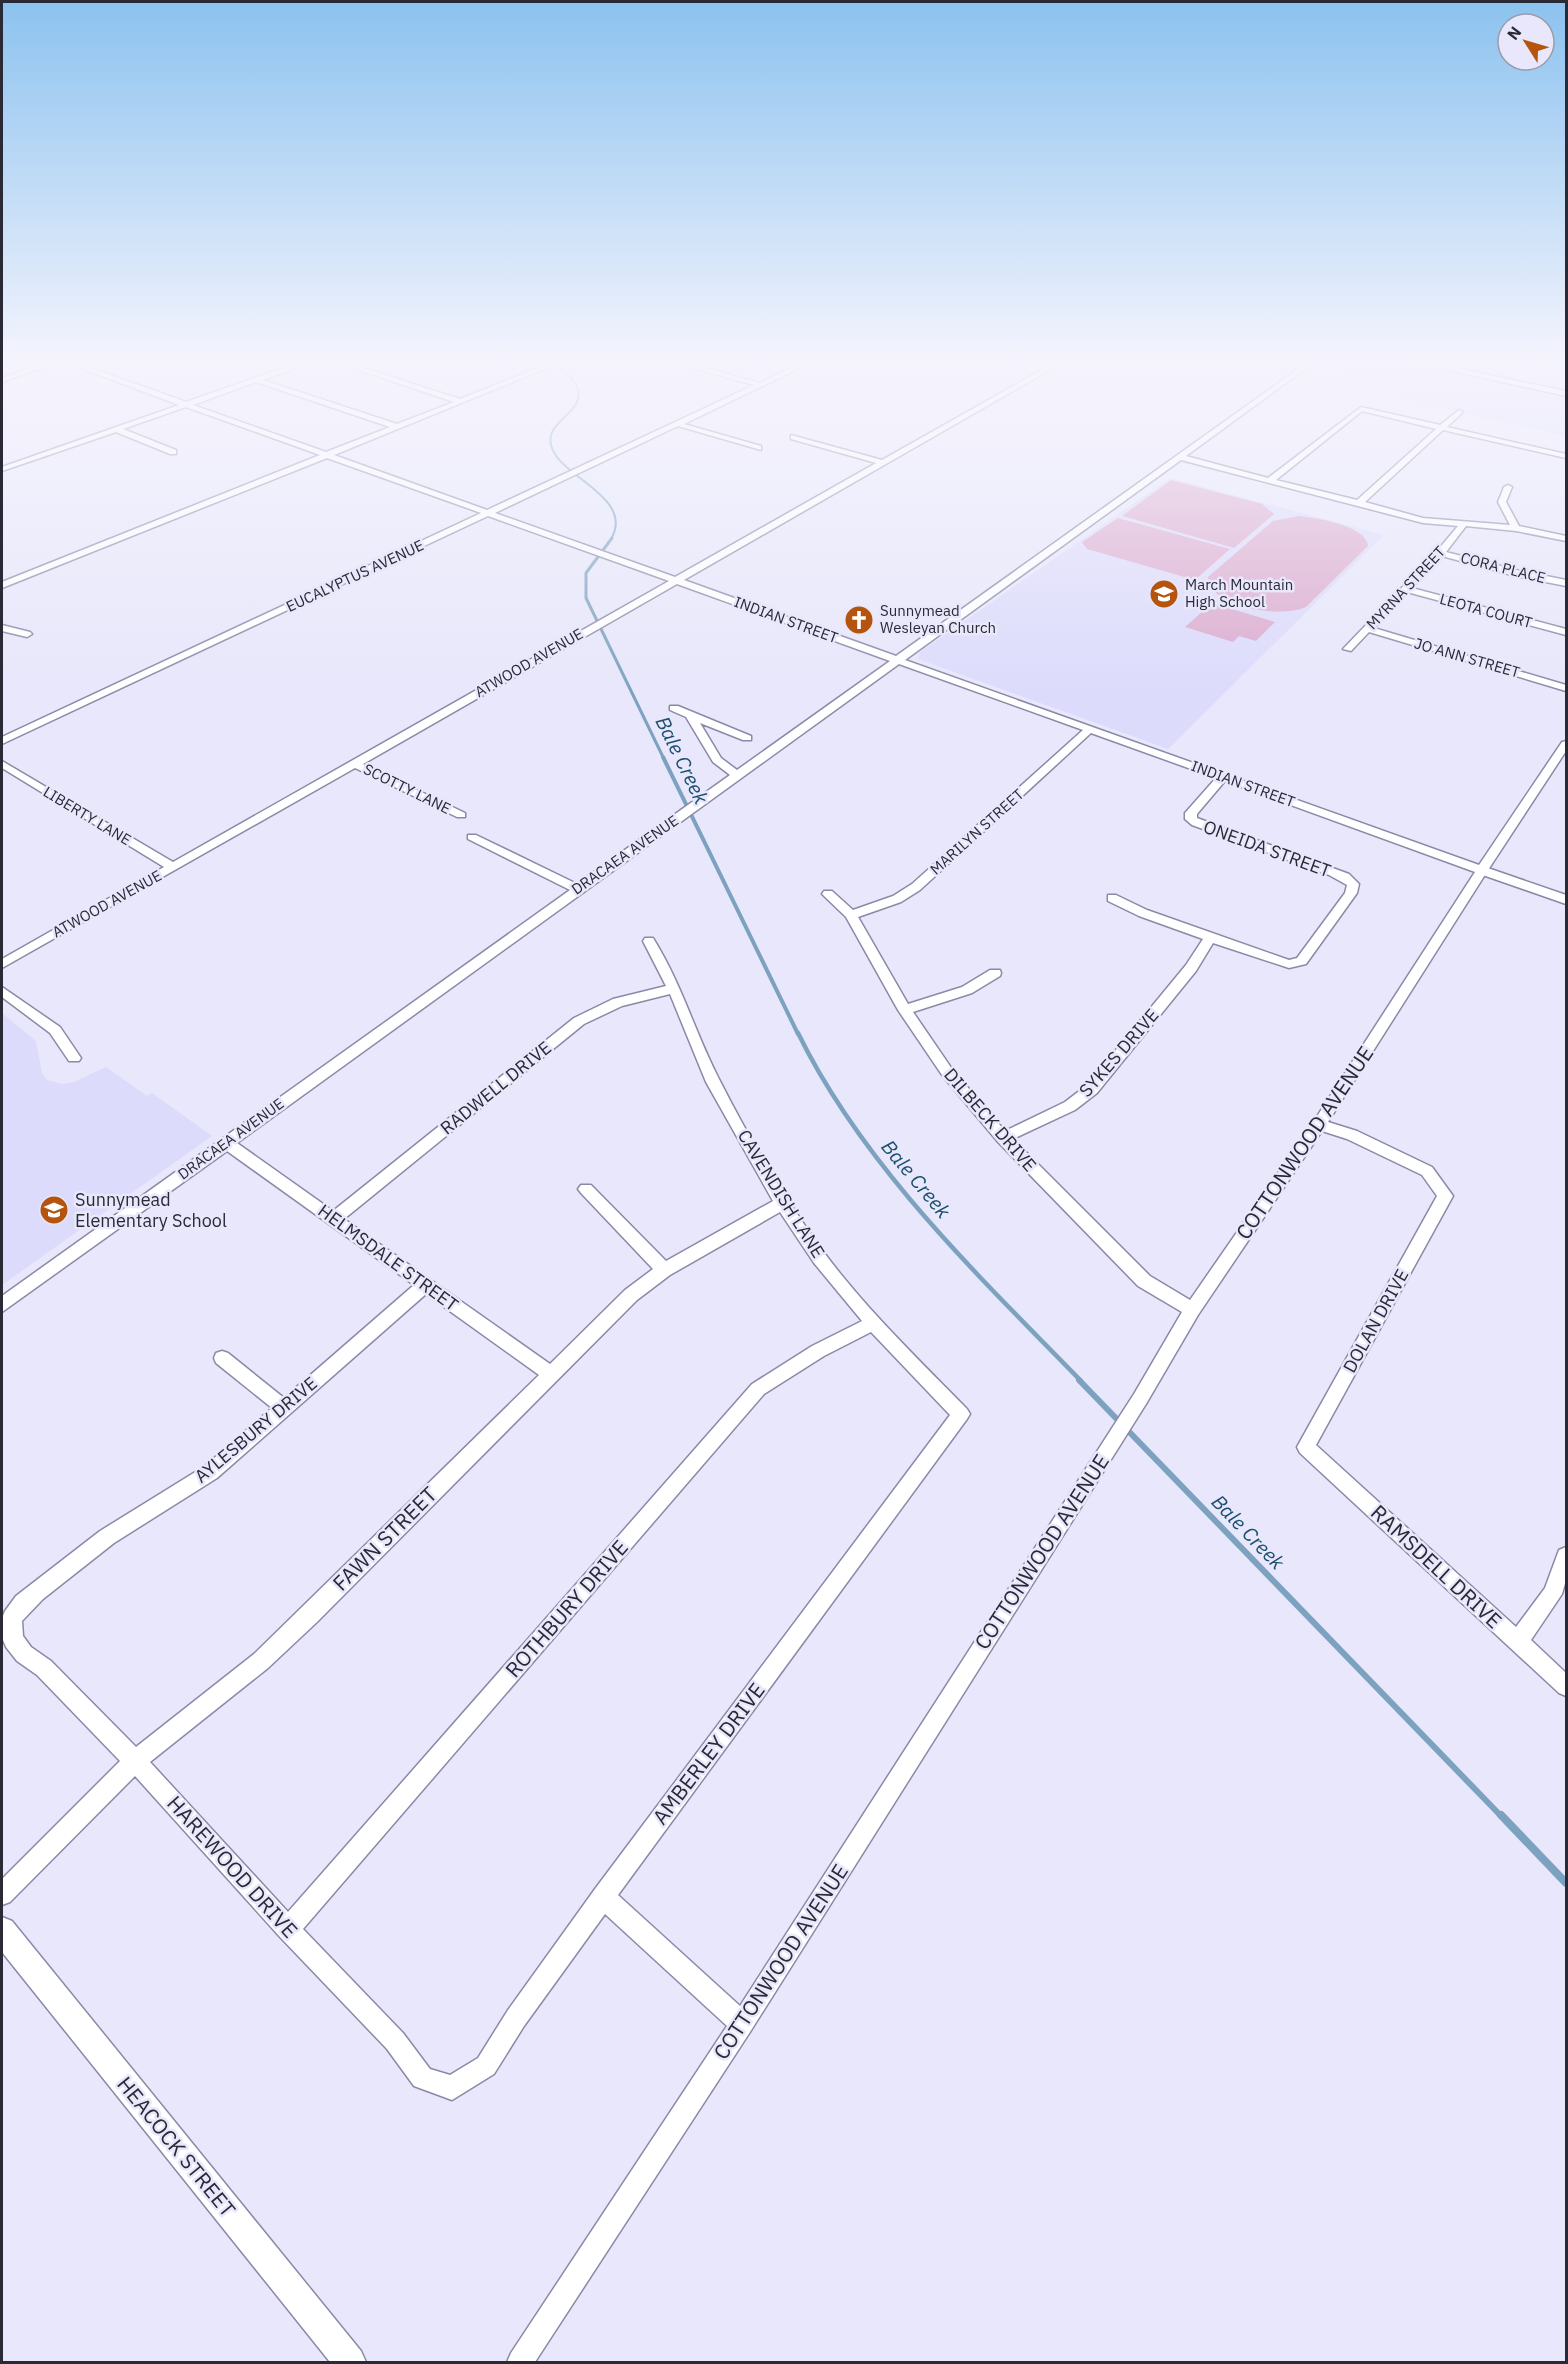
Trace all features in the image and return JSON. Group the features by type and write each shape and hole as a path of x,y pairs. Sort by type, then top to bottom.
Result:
{"main road":[{"name":"INDIAN STREET","path":"1482,870 1566,900"},
{"name":"HEACOCK STREET","path":"2,1931 350,2362"}],"street":[{"path":"2,585 278,474"},
{"name":"INDIAN STREET","path":"380,474 1482,870"},
{"name":"EUCALYPTUS AVENUE","path":"2,741 571,474"},
{"name":"ATWOOD AVENUE","path":"2,964 863,474"},
{"name":"DRACAEA AVENUE","path":"2,1305 225,1142 1156,474"},
{"path":"1243,474 1423,520 1516,528 1566,538"},
{"path":"1269,481 1278,474"},
{"path":"1358,504 1390,474"},
{"path":"1508,487 1502,502 1516,528"},
{"name":"MYRNA STREET","path":"1347,650 1440,553 1463,525"},
{"name":"CORA PLACE","path":"1440,553 1515,573 1566,583"},
{"name":"LEOTA COURT","path":"1405,589 1566,632"},
{"path":"2,628 27,634"},
{"name":"JO ANN STREET","path":"1368,629 1566,688"},
{"path":"674,708 747,738"},
{"path":"690,715 717,760 737,775"},
{"name":"MARILYN STREET","path":"851,915 897,899 916,887 1090,729"},
{"path":"709,746 729,731"},
{"name":"COTTONWOOD AVENUE","path":"520,2362 741,2024 1140,1399 1192,1310 1319,1125 1482,870 1566,744"},
{"name":"SCOTTY LANE","path":"353,763 461,814"},
{"name":"LIBERTY LANE","path":"2,764 173,867"},
{"name":"ONEIDA STREET","path":"1112,898 1143,913 1276,961 1289,964 1301,960 1351,893 1353,884 1333,872 1196,823 1191,819 1191,813 1223,777"},
{"path":"472,837 577,889"},
{"name":"DILBECK DRIVE","path":"828,894 851,915 905,1010 947,1072 1003,1138 1144,1281 1192,1310"},
{"name":"SYKES DRIVE","path":"1003,1138 1070,1106 1092,1089 1191,968 1210,937"},
{"name":"CAVENDISH LANE","path":"649,941 674,989 713,1082 782,1203 820,1259 873,1323 961,1414"},
{"path":"905,1010 967,990 995,973"},
{"name":"RADWELL DRIVE","path":"333,1219 579,1021 618,1002 674,989"},
{"path":"2,991 55,1030 74,1059"},
{"name":"DOLAN DRIVE","path":"1306,1447 1445,1196 1428,1171 1352,1135 1319,1125"},
{"name":"HELMSDALE STREET","path":"225,1142 551,1374"},
{"path":"586,1189 664,1270"},
{"name":"FAWN STREET","path":"2,1894 135,1761 261,1662 310,1616 631,1295 664,1270 782,1203"},
{"name":"AYLESBURY DRIVE","path":"13,1640 12,1618 29,1597 107,1538 211,1472 425,1285"},
{"name":"ROTHBURY DRIVE","path":"288,1929 758,1389 818,1351 873,1323"},
{"path":"222,1358 284,1408"},
{"name":"AMBERLEY DRIVE","path":"452,2088 486,2066 516,2018 603,1897 961,1414"},
{"name":"RAMSDELL DRIVE","path":"1306,1447 1566,1686"},
{"path":"1517,1643 1552,1593 1566,1556"},
{"name":"HAREWOOD DRIVE","path":"13,1640 24,1654 44,1668 135,1761 288,1929 395,2041 422,2078 452,2088"},
{"path":"603,1897 741,2024"}],"shaded area":[{"name":"March Mountain High School","path":"1170,478 1384,535 1168,749 918,659 920,652"},
{"path":"1171,480 1262,504 1274,514 1234,548 1122,516"},
{"path":"1299,516 1350,528 1365,539 1368,546 1306,607 1295,610 1265,611 1249,608 1221,597 1212,588 1208,577 1273,521"},
{"path":"1118,518 1230,549 1195,580 1087,549 1082,542"},
{"path":"1212,603 1275,622 1256,641 1239,636 1233,642 1185,627"},
{"name":"Sunnymead Elementary School","path":"2,1013 36,1041 42,1073 47,1080 62,1084 74,1082 106,1067 147,1096 152,1093 212,1136 2,1285"}],"waterway":[{"name":"Bale Creek","path":"575,474 608,503 614,514 616,526 611,539"},
{"name":"Bale Creek","path":"612,538 586,573 586,598 664,759"},
{"name":"Bale Creek","path":"663,757 798,1034"},
{"name":"Bale Creek","path":"798,1033 825,1082 855,1129 889,1174 964,1260 1081,1381"},
{"name":"Bale Creek","path":"1079,1380 1502,1817"},
{"name":"Bale Creek","path":"1501,1815 1566,1883"}],"place":[{"name":"March Mountain High School","path":"1164,594"},
{"name":"Sunnymead Wesleyan Church","path":"859,620"},
{"name":"Sunnymead Elementary School","path":"54,1210"}]}
